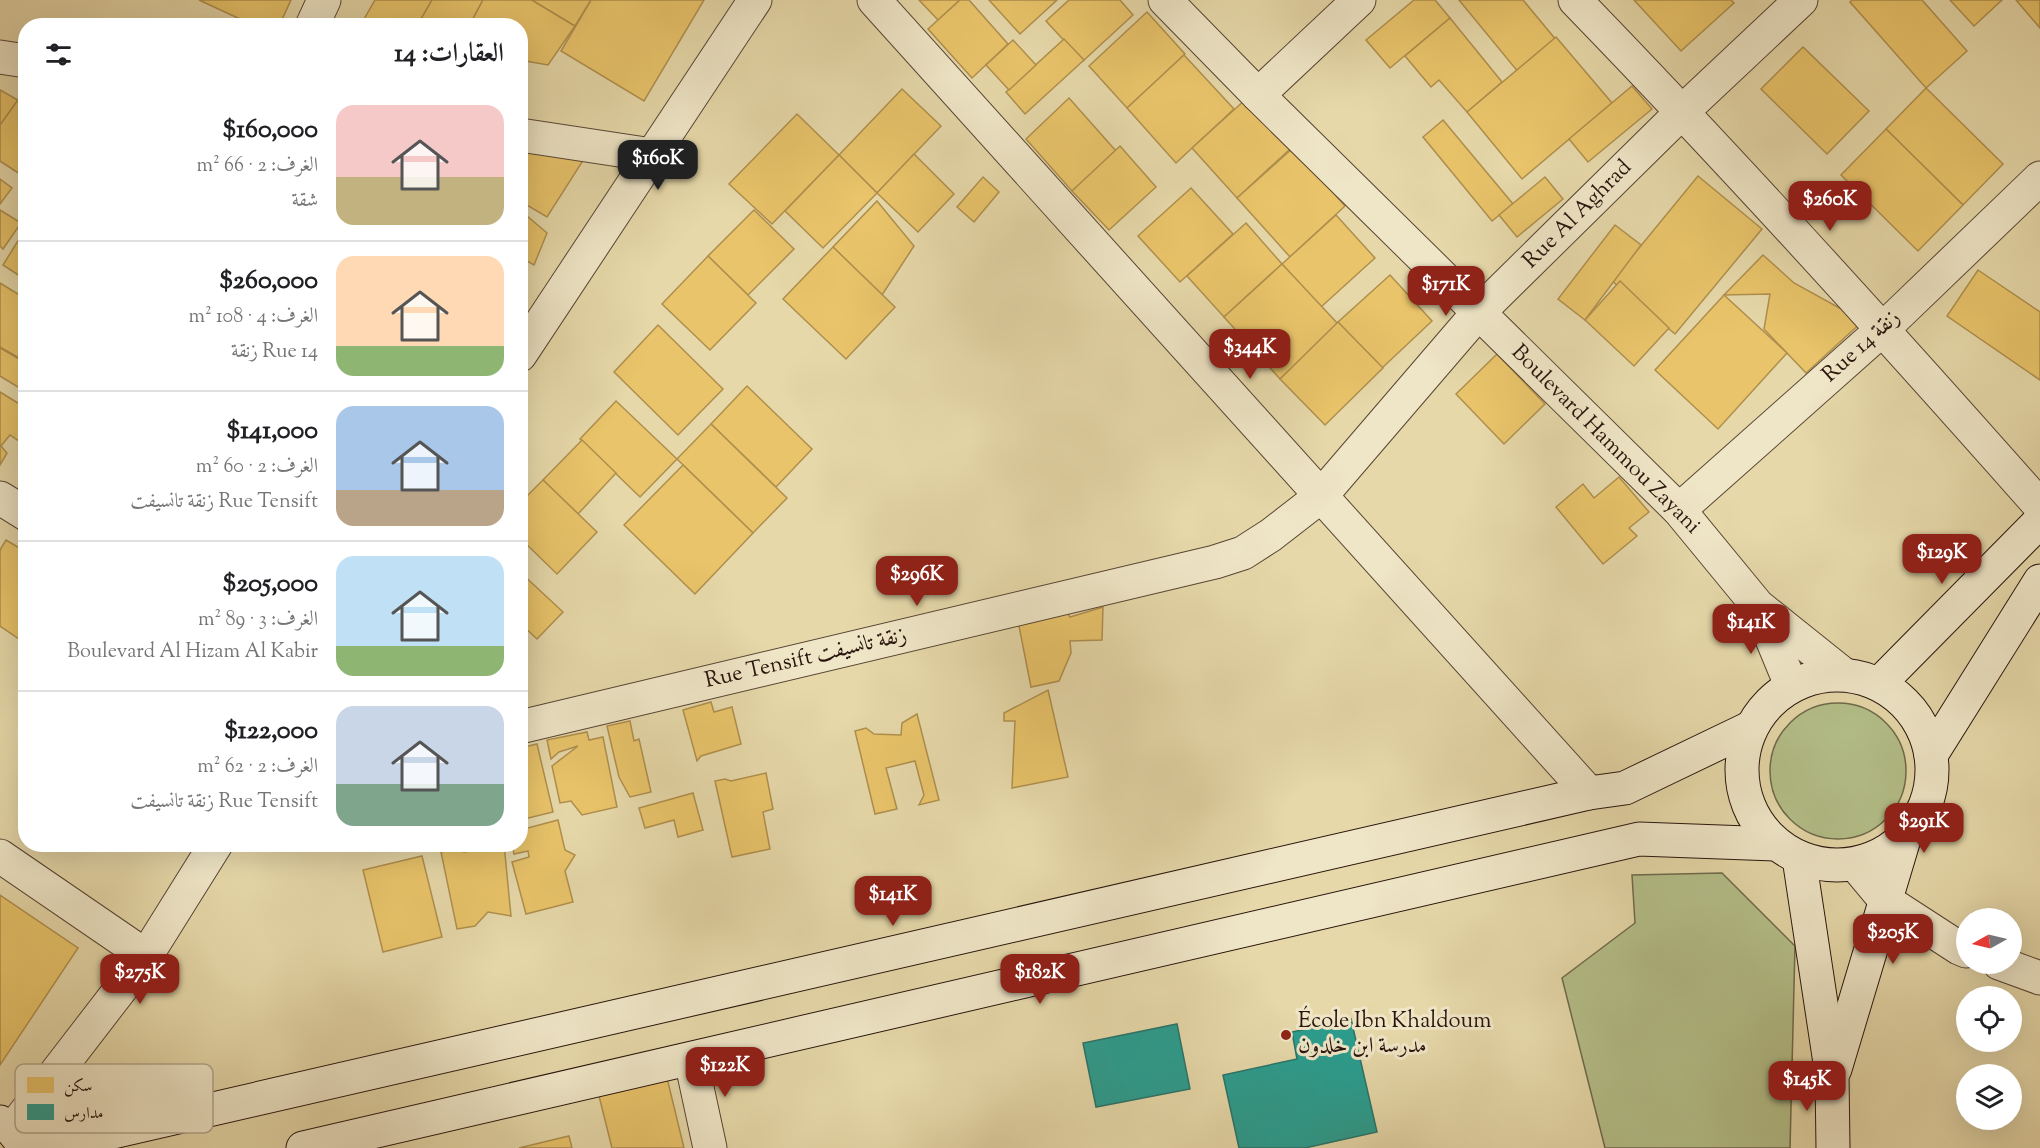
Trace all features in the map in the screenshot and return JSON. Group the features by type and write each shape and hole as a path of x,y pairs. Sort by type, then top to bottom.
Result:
{"street":[{"path":"316,18 324,0"},
{"path":"528,343 755,0"},
{"path":"874,0 1589,794"},
{"name":"Boulevard Hammou Zayani","path":"1165,0 1258,95 1679,510 1758,606"},
{"path":"1258,95 1359,0"},
{"path":"1575,0 1683,111 1884,328 2040,506"},
{"name":"Rue Al Aghrad","path":"1320,497 1479,313 1683,111 1801,0"},
{"path":"0,57 18,60"},
{"path":"528,136 652,155"},
{"name":"Rue 14 زنقة","path":"1679,510 1884,328 2040,178"},
{"name":"Rue Tensift زنقة تانسيفت","path":"528,725 1215,562 1244,553 1320,497"},
{"path":"1880,684 2040,521"},
{"path":"1931,755 2040,581"},
{"path":"1758,606 1843,674"},
{"path":"1758,606 1791,685"},
{"path":"303,1148 1639,839 1787,851 1826,866 1855,864 1881,855 1904,838 1918,821 1927,800 1932,778 1931,755 1925,734 1913,713 1899,697 1880,684 1861,677 1843,674 1815,676 1791,685 1767,703 1750,728 1742,759 1743,790 1754,820 1787,851 1832,1076 1833,1148"},
{"path":"213,1109 1589,794 1625,788 1750,728"},
{"path":"1832,1076 1904,838"},
{"path":"65,1064 146,956 211,852"},
{"path":"0,856 146,956"},
{"path":"1855,864 1886,900 1956,946"},
{"path":"2022,971 2040,978"},
{"path":"691,1060 710,1148"},
{"path":"43,1148 109,1133"}],"green space":[{"path":"1838,703 1864,708 1876,714 1886,723 1895,733 1901,745 1906,771 1901,797 1895,809 1886,819 1876,828 1864,834 1838,839 1812,834 1800,828 1790,819 1781,809 1775,797 1770,771 1775,745 1781,733 1790,723 1800,714 1812,708"},
{"path":"1722,873 1795,946 1790,1148 1605,1148 1562,978 1635,923 1632,875"}],"building: سكن":[{"path":"199,0 291,0 283,18 238,18"},
{"path":"375,0 432,0 422,18 365,18"},
{"path":"432,0 483,0 473,18 422,18"},
{"path":"483,0 532,0 575,26 548,65 528,61 528,18 473,18"},
{"path":"532,0 591,0 575,26"},
{"path":"591,0 704,0 644,101 561,51"},
{"path":"919,0 960,0 938,20"},
{"path":"960,0 969,0 1008,44 972,78 928,29"},
{"path":"989,0 1057,0 1020,34"},
{"path":"1069,0 1120,0 1133,15 1083,61 1046,21"},
{"path":"1414,0 1435,0 1450,18 1390,68 1366,40"},
{"path":"1459,0 1523,0 1557,41 1519,73"},
{"path":"1634,0 1731,0 1734,3 1681,51"},
{"path":"1852,0 1922,0 1967,51 1926,88 1850,2"},
{"path":"1950,0 2002,0 1974,26"},
{"path":"2016,0 2040,0 2040,28"},
{"path":"1147,12 1185,54 1127,108 1089,66"},
{"path":"1450,18 1502,82 1467,112 1439,80 1431,87 1405,56"},
{"path":"1556,37 1612,103 1522,179 1467,112"},
{"path":"1064,39 1084,60 1025,114 1006,92"},
{"path":"1013,40 1036,65 1009,90 986,65"},
{"path":"1803,47 1869,111 1827,154 1761,89"},
{"path":"1184,55 1234,109 1176,163 1127,108"},
{"path":"1632,86 1652,109 1588,162 1569,139"},
{"path":"1926,88 2003,164 1963,205 1886,129"},
{"path":"902,89 941,126 877,193 839,155"},
{"path":"0,90 18,100 18,108 0,127"},
{"path":"1069,98 1116,151 1072,191 1026,139"},
{"path":"1246,99 1290,149 1237,198 1192,148"},
{"path":"18,100 18,173 0,161 0,125"},
{"path":"797,114 839,155 772,224 729,184"},
{"path":"1443,120 1513,204 1492,221 1423,137"},
{"path":"1886,129 1963,205 1918,251 1841,175"},
{"path":"528,146 584,159 547,217 528,206"},
{"path":"1120,146 1156,187 1109,230 1072,191"},
{"path":"1293,148 1345,206 1290,257 1237,198"},
{"path":"914,154 954,194 918,232 877,193"},
{"path":"839,155 877,193 823,248 785,211"},
{"path":"1698,176 1762,229 1675,334 1612,281"},
{"path":"983,177 999,192 974,222 957,207"},
{"path":"1545,177 1563,199 1517,237 1499,215"},
{"path":"0,179 12,188 0,204"},
{"path":"1191,188 1233,234 1180,282 1138,236"},
{"path":"877,201 914,246 882,295 833,247"},
{"path":"0,210 18,221 18,227 3,249 0,246"},
{"path":"754,210 794,249 748,295 708,256"},
{"path":"1336,215 1375,258 1321,307 1282,264"},
{"path":"528,217 547,233 534,265 528,262"},
{"path":"1246,223 1282,264 1224,317 1187,276"},
{"path":"1615,225 1641,245 1585,320 1558,299"},
{"path":"18,241 18,275 3,265"},
{"path":"833,247 895,307 846,359 783,299"},
{"path":"1763,255 1794,283 1863,321 1806,373 1764,329 1770,294 1724,295"},
{"path":"708,256 756,303 710,350 662,304"},
{"path":"1282,264 1339,325 1280,379 1224,317"},
{"path":"1978,270 2040,312 2040,380 1947,316"},
{"path":"1390,275 1432,321 1381,369 1338,322"},
{"path":"1620,281 1669,328 1634,366 1585,320"},
{"path":"0,283 18,294 18,357 0,347"},
{"path":"1724,295 1787,353 1718,429 1655,370"},
{"path":"1338,322 1383,368 1325,425 1280,379"},
{"path":"658,325 723,389 678,435 614,372"},
{"path":"0,348 18,358 18,387 0,376"},
{"path":"1497,354 1545,404 1504,444 1456,394"},
{"path":"747,386 812,449 776,487 711,424"},
{"path":"0,392 18,403 18,440 10,435 1,446 7,453 0,465"},
{"path":"616,401 677,459 640,497 580,439"},
{"path":"711,424 787,498 753,533 677,459"},
{"path":"582,440 616,473 578,514 543,480"},
{"path":"683,465 753,533 695,594 624,525"},
{"path":"1619,477 1649,512 1629,528 1637,536 1603,564 1556,507 1583,484 1594,498"},
{"path":"543,480 597,532 557,574 528,546 528,495"},
{"path":"6,540 18,547 18,638 0,626 0,550"},
{"path":"528,579 563,612 537,639 528,631"},
{"path":"1103,607 1102,640 1070,641 1071,653 1059,681 1031,687 1018,621 1066,610 1070,617"},
{"path":"1048,690 1068,777 1012,788 1015,721 1004,721 1004,713"},
{"path":"711,702 714,712 732,707 741,744 701,756 697,761 683,710"},
{"path":"917,714 939,800 919,805 924,795 915,761 886,768 897,809 875,814 855,731 866,728 874,734 901,735 902,723"},
{"path":"630,721 634,741 639,739 651,792 630,797 619,777 607,726"},
{"path":"587,732 589,740 603,737 617,807 582,815 571,801 560,803 552,766 578,746 559,752 551,759 547,740"},
{"path":"537,744 553,812 528,818 528,746"},
{"path":"766,773 773,809 763,812 770,849 732,857 715,781 725,779 731,781"},
{"path":"693,793 703,830 678,837 674,820 645,828 639,808"},
{"path":"558,820 565,850 575,855 565,871 573,902 526,914 512,862 529,857 528,828"},
{"path":"441,852 505,852 511,916 488,912 475,926 457,929"},
{"path":"422,856 442,937 383,952 363,870"},
{"path":"0,895 78,948 0,1065"},
{"path":"667,1078 684,1148 612,1148 599,1096"},
{"path":"569,1136 572,1148 519,1148"}],"building: مدارس":[{"path":"1351,1019 1377,1132 1305,1148 1239,1148 1223,1075 1297,1059 1292,1032"},
{"path":"1177,1024 1190,1089 1096,1107 1083,1043"}],"place":[{"name":"École Ibn Khaldoum مدرسة ابن خلدون","path":"1286,1035"}]}
